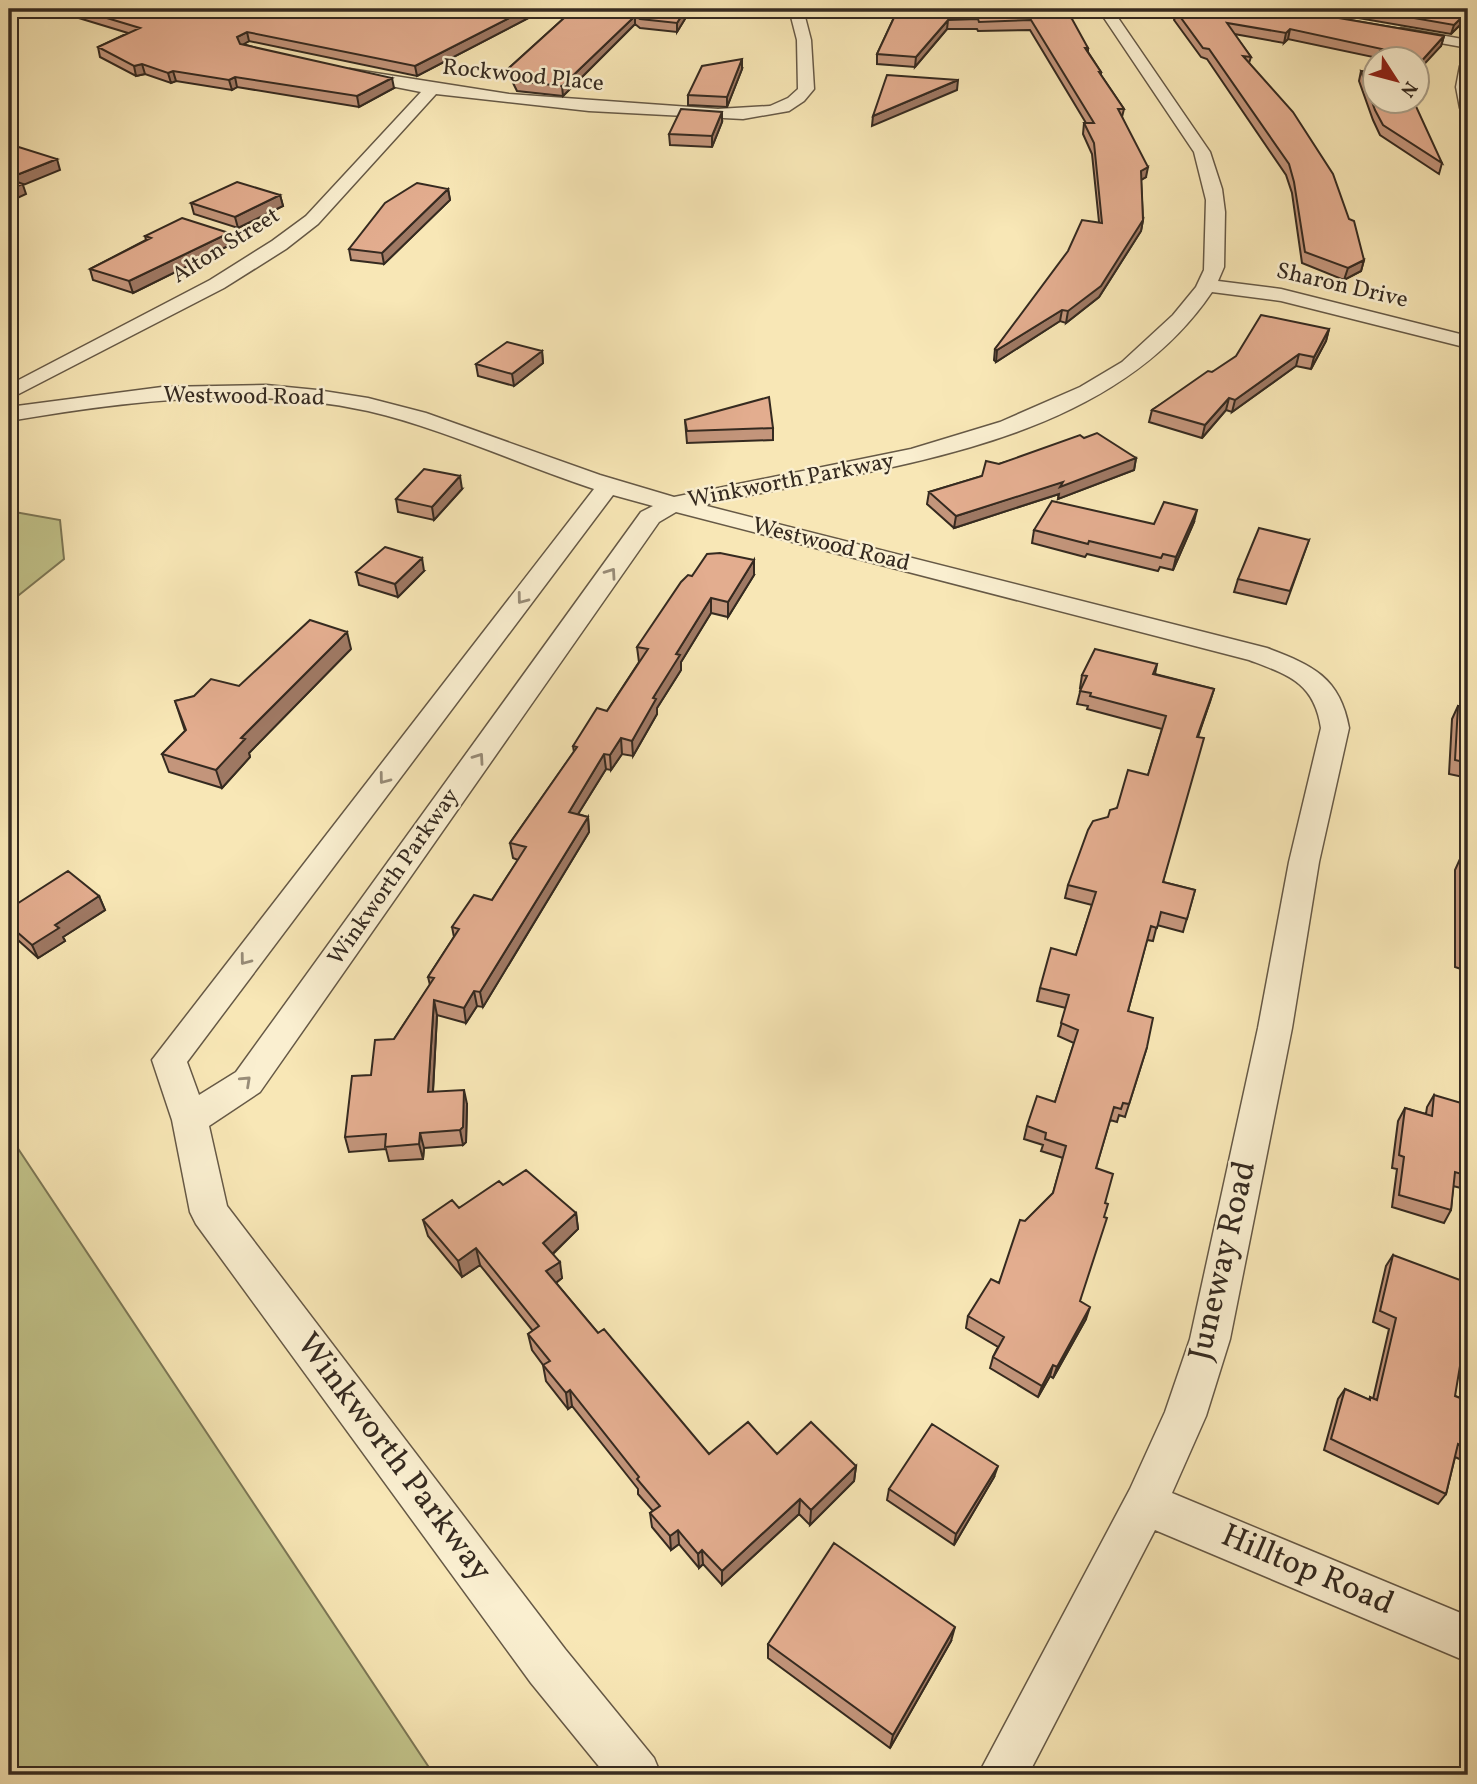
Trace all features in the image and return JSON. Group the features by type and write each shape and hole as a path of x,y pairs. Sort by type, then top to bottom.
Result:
{"street":[{"name":"Rockwood Place","path":"340,72 431,90 517,100 763,113 796,101 806,89 804,40 796,9"},
{"name":"Winkworth Parkway","path":"190,1120 248,1082 650,517 674,504 851,471 969,442 1025,421 1111,382 1145,357 1185,316 1213,272 1218,215 1208,167 1202,152 1105,9"},
{"path":"1389,30 1468,44"},
{"path":"1468,66 1463,81 1463,94 1468,108"},
{"name":"Alton Street","path":"9,393 217,284 279,245 312,220 431,90"},
{"name":"Sharon Drive","path":"1204,285 1281,295 1468,342"},
{"path":"59,366 74,382 104,399"},
{"name":"Westwood Road","path":"9,414 104,399 166,393 293,393 345,400 416,417 608,486 794,537 1258,654 1302,671 1324,690 1334,710"},
{"name":"Winkworth Parkway","path":"608,486 169,1060 190,1120 209,1212 548,1666 638,1775"},
{"name":"Juneway Road","path":"1002,1775 1145,1504 1185,1416 1210,1339 1275,1028 1304,862 1335,729 1334,710"},
{"name":"Hilltop Road","path":"1145,1504 1468,1639"}],"green space":[{"path":"9,511 60,520 64,559 9,603"},
{"path":"9,1135 434,1775 9,1775"}],"building":[{"path":"77,9 527,9 415,66 247,32 237,37 240,44 392,78 357,96 235,77 229,80 173,71 168,73 142,64 134,66 98,47 140,28"},
{"path":"574,9 686,9 677,23 640,19 635,16 562,86 516,81 509,68"},
{"path":"898,9 1057,9 1072,19 1088,48 1085,48 1124,109 1118,109 1148,167 1141,171 1143,220 1101,286 1068,311 1062,310 997,350 995,349 1068,251 1082,220 1102,223 1094,143 1084,123 1094,123 1031,20 948,20 916,57 877,54"},
{"path":"1177,9 1286,9 1444,36 1432,49 1432,46 1368,46 1290,29 1286,33 1227,23 1251,57 1243,56 1293,112 1333,174 1349,219 1354,221 1364,260 1348,268 1305,252 1289,164 1209,49 1203,48 1176,11 1180,10"},
{"path":"1362,9 1468,9 1468,17 1463,16 1454,25"},
{"path":"742,59 727,97 688,95 702,66"},
{"path":"887,75 958,80 873,116"},
{"path":"681,109 722,112 712,136 669,134"},
{"path":"1378,116 1420,116 1442,163 1383,125"},
{"path":"9,144 57,159 9,178"},
{"path":"9,179 23,184 9,189"},
{"path":"237,182 280,195 235,217 191,203"},
{"path":"417,183 448,189 382,253 349,249 385,203"},
{"path":"182,218 229,233 129,281 90,269 151,238 145,236"},
{"path":"1261,315 1329,329 1314,357 1299,354 1235,400 1229,398 1205,425 1152,410 1208,371 1212,372 1236,356"},
{"path":"507,342 542,351 512,374 476,364"},
{"path":"769,397 773,428 687,431 685,420"},
{"path":"1097,433 1136,458 1060,487 1063,482 956,516 929,492 982,476 986,461 999,464 1080,435 1084,438"},
{"path":"424,469 460,476 432,507 396,499"},
{"path":"1052,501 1154,524 1164,502 1197,510 1176,557 1163,554 1161,558 1034,530"},
{"path":"1259,528 1309,540 1290,591 1238,579"},
{"path":"385,547 422,558 395,584 356,572"},
{"path":"720,553 754,560 728,602 711,598 676,654 680,655 653,698 656,699 632,741 621,738 610,755 604,754 569,812 588,817 480,992 474,991 464,1008 434,1000 428,1092 464,1090 463,1127 460,1130 420,1133 419,1144 385,1147 386,1134 345,1137 352,1076 371,1075 375,1040 394,1039 434,978 428,977 459,929 452,927 474,895 492,900 526,847 510,843 577,747 573,746 597,708 607,711 648,649 637,647 681,582 688,575 692,576 707,554"},
{"path":"310,620 347,632 241,738 245,739 216,770 162,754 186,730 175,701 194,696 211,679 239,686"},
{"path":"1095,649 1157,664 1153,674 1214,689 1197,737 1204,738 1163,882 1195,890 1187,919 1161,912 1157,928 1151,926 1128,1011 1153,1018 1129,1104 1123,1103 1121,1109 1114,1107 1096,1168 1113,1174 1105,1203 1108,1204 1104,1217 1107,1218 1080,1301 1090,1307 1057,1367 1053,1365 1042,1386 993,1357 1004,1337 968,1316 991,1279 999,1283 1020,1220 1025,1221 1053,1193 1066,1146 1045,1139 1046,1133 1027,1126 1037,1096 1055,1102 1078,1030 1061,1023 1069,995 1040,988 1051,948 1076,955 1096,892 1068,885 1088,830 1093,821 1108,817 1110,810 1117,808 1128,770 1148,775 1166,716 1080,691 1087,676 1082,675"},
{"path":"1458,706 1468,708 1468,763 1455,760"},
{"path":"1468,828 1468,956 1461,954 1461,857 1466,857"},
{"path":"68,871 99,896 55,925 59,928 32,945 9,925 9,909"},
{"path":"1434,1095 1468,1105 1468,1176 1455,1172 1451,1210 1399,1195 1404,1157 1399,1155 1405,1108 1432,1116"},
{"path":"526,1170 576,1213 543,1243 560,1262 546,1271 598,1333 604,1329 709,1454 748,1422 777,1454 811,1422 856,1466 811,1510 800,1499 722,1571 702,1550 698,1554 678,1530 670,1536 650,1513 660,1506 570,1390 566,1393 543,1365 550,1361 528,1334 539,1326 476,1248 458,1261 423,1220 452,1200 459,1208 499,1181 503,1185"},
{"path":"1393,1255 1468,1283 1468,1318 1455,1396 1468,1401 1468,1449 1458,1444 1446,1494 1331,1439 1345,1389 1370,1400 1370,1397 1377,1400 1396,1318 1380,1311"},
{"path":"932,1424 998,1466 956,1534 889,1489"},
{"path":"834,1543 955,1627 893,1735 768,1644"}]}
